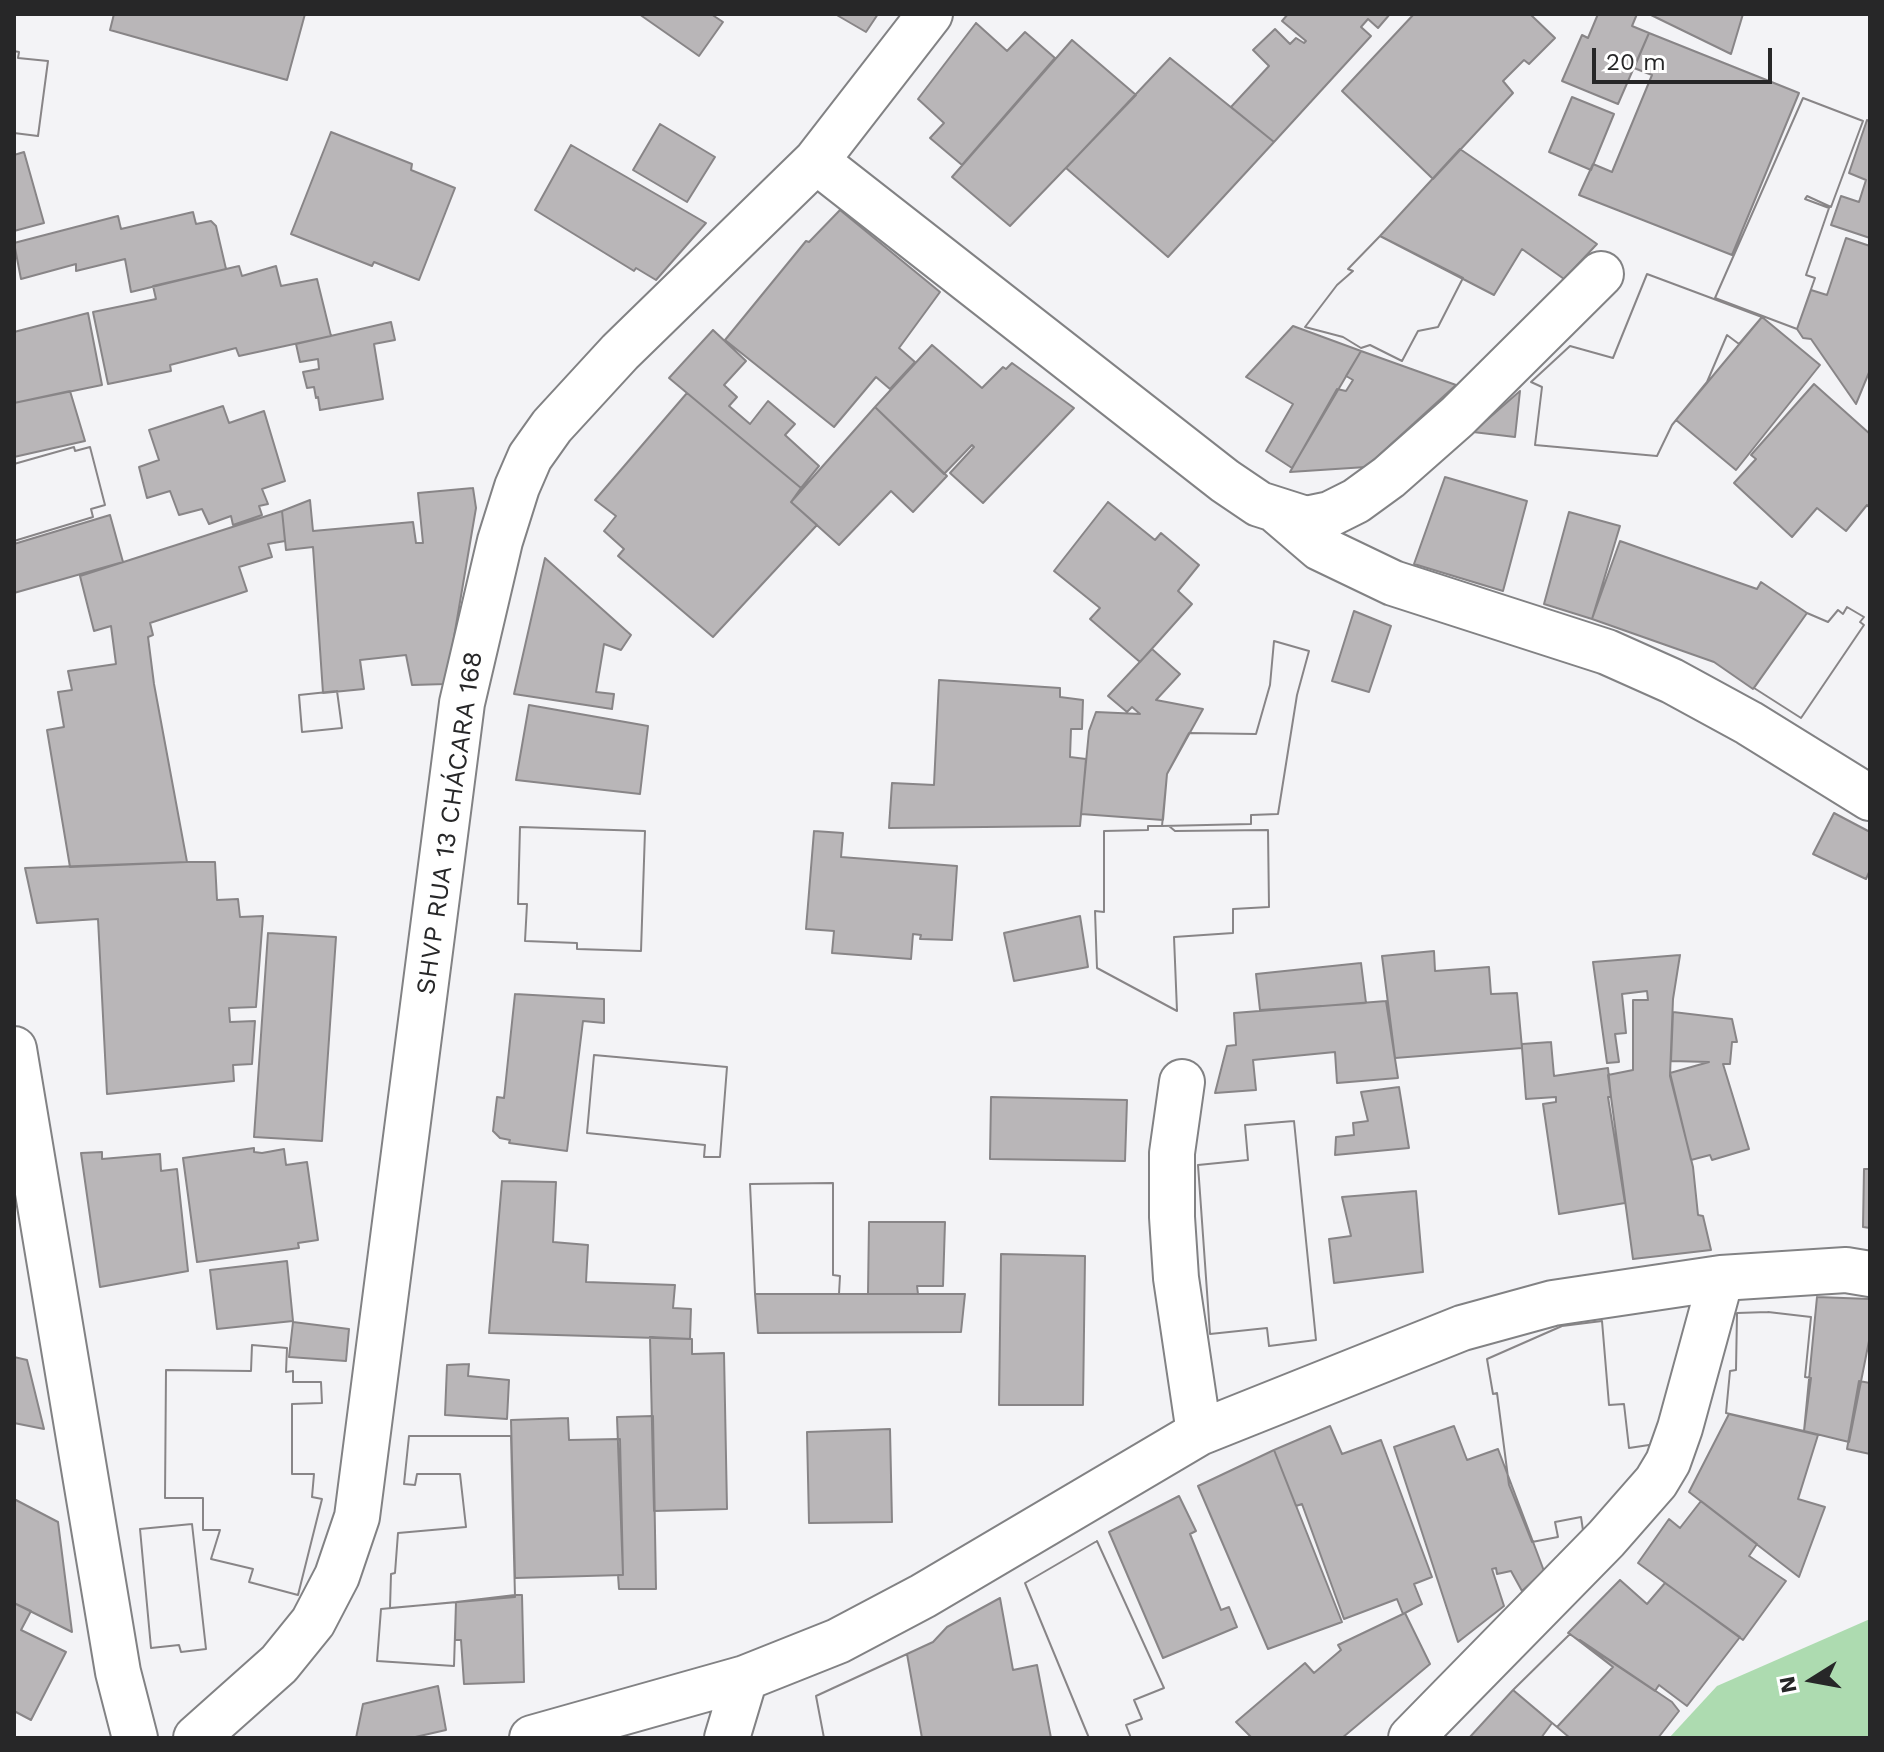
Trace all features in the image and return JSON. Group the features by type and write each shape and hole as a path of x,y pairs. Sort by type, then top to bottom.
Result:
{"street":[{"name":"SHVP RUA 13 CHÁCARA 168","path":"196,1738 279,1664 313,1622 337,1576 357,1517 462,703 500,541 530,457 552,426 620,352 816,161 930,14"},
{"path":"816,161 1225,481 1259,504 1278,512 1317,518 1356,501 1378,485 1457,417 1601,274"},
{"path":"1278,512 1320,548 1393,583 1607,652 1672,681 1749,723 1870,798"},
{"path":"14,1049 118,1672 135,1738"},
{"path":"1182,1082 1172,1153 1172,1217 1176,1278 1199,1433"},
{"path":"532,1738 745,1678 838,1641 923,1596 1199,1433 1462,1328 1553,1303 1721,1278 1846,1270 1870,1274"},
{"path":"1411,1738 1606,1539 1656,1482 1668,1462 1680,1428 1721,1278"},
{"path":"727,1738 745,1678"}],"green space":[{"path":"1870,1619 1870,1738 1669,1738 1717,1686"}],"building":[{"path":"114,14 305,14 287,80 110,30"},
{"path":"639,14 711,14 723,22 699,56"},
{"path":"835,14 878,14 866,32"},
{"path":"1288,14 1390,14 1378,28 1368,19 1361,27 1371,36 1274,142 1231,107 1269,66 1253,50 1275,29 1290,44 1296,38 1304,43 1306,41 1282,21"},
{"path":"1414,14 1530,14 1555,38 1529,64 1524,60 1503,81 1513,93 1433,179 1342,91"},
{"path":"1598,14 1637,14 1632,26 1649,33 1618,104 1562,81 1582,35 1588,38"},
{"path":"1649,14 1743,14 1731,54"},
{"path":"976,23 1007,51 1025,32 1055,58 962,165 930,138 944,123 918,99"},
{"path":"1649,33 1799,93 1732,255 1579,195 1593,164 1612,172 1652,75 1634,68"},
{"path":"1072,40 1136,95 1010,226 952,177"},
{"path":"14,51 19,52 18,58 48,61 38,136 14,133"},
{"path":"14,51 19,52 18,58 48,61 38,136 14,133"},
{"path":"1170,58 1274,142 1168,257 1066,168"},
{"path":"1572,97 1614,114 1591,170 1549,152"},
{"path":"1803,98 1863,121 1831,207 1807,196 1805,199 1829,208 1806,275 1815,278 1797,329 1715,298"},
{"path":"1803,98 1863,121 1831,207 1807,196 1805,199 1829,208 1806,275 1815,278 1797,329 1715,298"},
{"path":"1867,120 1870,122 1870,238 1831,225 1841,196 1859,202 1866,180 1849,173"},
{"path":"660,124 715,157 687,202 633,170"},
{"path":"331,132 412,164 411,170 455,188 419,280 374,262 372,266 291,234"},
{"path":"571,145 706,223 656,280 636,268 634,271 535,210"},
{"path":"1460,149 1597,244 1564,279 1522,249 1494,295 1380,236"},
{"path":"24,152 44,223 14,231 14,155"},
{"path":"840,210 940,292 899,348 915,362 890,389 876,377 834,427 725,340 806,241 809,242"},
{"path":"193,212 196,224 211,221 216,226 226,269 131,292 125,259 76,271 76,264 21,279 14,243 118,216 121,229"},
{"path":"1380,236 1463,278 1438,327 1418,331 1402,361 1370,345 1361,348 1343,337 1305,327 1337,285 1353,271 1348,269"},
{"path":"1380,236 1463,278 1438,327 1418,331 1402,361 1370,345 1361,348 1343,337 1305,327 1337,285 1353,271 1348,269"},
{"path":"1846,238 1870,246 1870,370 1856,404 1811,339 1803,338 1797,329 1811,290 1827,295"},
{"path":"239,266 242,276 276,266 281,286 317,279 331,336 239,356 236,348 170,365 171,371 108,384 93,312 156,299 153,286"},
{"path":"1647,274 1762,317 1739,344 1727,335 1707,382 1672,425 1657,456 1535,445 1542,387 1531,382 1570,346 1613,358"},
{"path":"1647,274 1762,317 1739,344 1727,335 1707,382 1672,425 1657,456 1535,445 1542,387 1531,382 1570,346 1613,358"},
{"path":"88,313 102,385 14,403 14,332"},
{"path":"1762,317 1820,365 1736,470 1676,420"},
{"path":"391,322 395,340 374,344 383,399 320,410 314,387 307,388 303,372 319,369 318,359 300,362 296,344"},
{"path":"1293,326 1361,351 1292,468 1266,451 1293,404 1246,377"},
{"path":"713,330 746,361 724,385 737,397 729,406 750,424 768,401 795,424 785,435 819,466 801,488 669,378"},
{"path":"932,345 982,388 1003,367 1006,369 1012,363 1074,408 983,503 950,473 974,447 972,445 944,474 875,407"},
{"path":"1361,351 1456,385 1366,467 1290,472 1337,389 1346,391 1353,380 1346,376"},
{"path":"1814,384 1870,434 1870,508 1867,505 1846,531 1817,508 1792,537 1734,483 1756,459 1751,455"},
{"path":"70,391 85,441 14,457 14,403"},
{"path":"1520,391 1515,437 1473,432"},
{"path":"687,393 801,488 791,502 817,525 713,637 618,556 624,549 604,531 616,516 595,500"},
{"path":"223,406 229,423 264,411 285,481 262,489 268,504 259,506 262,515 233,525 231,516 209,524 202,509 179,515 170,491 147,498 139,467 159,460 149,430"},
{"path":"875,407 947,476 913,512 891,491 839,545 791,502"},
{"path":"74,447 75,451 90,447 105,505 91,509 93,517 14,541 14,464"},
{"path":"74,447 75,451 90,447 105,505 91,509 93,517 14,541 14,464"},
{"path":"1445,477 1527,501 1503,591 1414,564"},
{"path":"473,488 476,508 446,684 412,685 406,655 360,660 364,689 323,693 313,547 286,550 282,511 310,500 313,531 413,522 416,543 423,543 418,493"},
{"path":"1108,502 1155,540 1161,533 1199,565 1178,591 1192,604 1140,662 1090,619 1100,608 1054,571"},
{"path":"282,511 285,541 268,544 272,557 239,567 247,591 150,623 153,635 148,637 154,684 187,862 70,867 47,730 64,727 58,692 72,690 68,671 116,664 111,626 94,631 80,576"},
{"path":"1569,512 1620,526 1592,619 1544,604"},
{"path":"110,515 123,562 14,593 14,544"},
{"path":"1620,541 1757,589 1761,582 1807,613 1753,689 1714,662 1592,619"},
{"path":"545,558 631,635 621,650 604,644 596,692 614,694 612,709 514,694"},
{"path":"1847,607 1864,617 1860,622 1864,625 1801,718 1754,688 1807,613 1828,622 1838,610 1843,614"},
{"path":"1847,607 1864,617 1860,622 1864,625 1801,718 1754,688 1807,613 1828,622 1838,610 1843,614"},
{"path":"1354,611 1391,626 1369,692 1332,681"},
{"path":"1274,641 1309,651 1297,695 1278,814 1251,815 1251,824 1162,826 1167,774 1189,733 1256,734 1270,685"},
{"path":"1274,641 1309,651 1297,695 1278,814 1251,815 1251,824 1162,826 1167,774 1189,733 1256,734 1270,685"},
{"path":"1152,649 1180,674 1156,700 1203,709 1167,774 1163,820 1081,814 1089,731 1096,712 1140,714 1132,707 1127,712 1108,696"},
{"path":"939,680 1060,688 1060,697 1083,700 1082,729 1071,729 1070,757 1086,759 1080,826 889,828 892,783 934,785"},
{"path":"337,691 342,728 302,732 299,695"},
{"path":"337,691 342,728 302,732 299,695"},
{"path":"529,705 648,726 640,794 516,780"},
{"path":"1834,813 1870,832 1870,870 1866,879 1813,854"},
{"path":"1148,826 1169,826 1175,831 1268,830 1269,907 1233,909 1233,933 1174,937 1177,1011 1097,968 1095,911 1104,912 1104,831 1148,830"},
{"path":"1148,826 1169,826 1175,831 1268,830 1269,907 1233,909 1233,933 1174,937 1177,1011 1097,968 1095,911 1104,912 1104,831 1148,830"},
{"path":"520,827 645,831 641,951 577,949 577,943 525,941 527,904 518,904"},
{"path":"520,827 645,831 641,951 577,949 577,943 525,941 527,904 518,904"},
{"path":"814,831 843,833 841,857 957,866 952,940 920,939 921,935 913,934 911,959 832,953 834,931 806,929"},
{"path":"215,862 217,900 238,899 240,917 263,916 256,1007 229,1008 230,1022 255,1021 252,1064 233,1065 234,1081 107,1094 98,919 37,923 25,868"},
{"path":"1080,916 1088,967 1014,981 1004,933"},
{"path":"268,933 336,937 322,1141 254,1137"},
{"path":"1434,951 1435,971 1489,967 1491,994 1517,993 1522,1048 1395,1058 1382,956"},
{"path":"1680,955 1673,999 1670,1076 1693,1167 1698,1215 1703,1216 1711,1250 1633,1259 1608,1075 1633,1070 1633,1000 1648,1000 1647,991 1622,994 1626,1033 1615,1034 1619,1062 1607,1063 1593,962"},
{"path":"1361,963 1366,1003 1260,1010 1256,974"},
{"path":"515,994 604,999 604,1023 583,1021 567,1151 509,1143 510,1140 500,1138 493,1131 497,1097 504,1098"},
{"path":"1386,1001 1398,1078 1337,1083 1335,1052 1253,1060 1256,1090 1215,1093 1227,1046 1236,1045 1234,1013"},
{"path":"1673,1012 1732,1019 1737,1042 1732,1042 1730,1064 1723,1064 1749,1149 1712,1160 1710,1155 1691,1160 1670,1073 1709,1062 1671,1061"},
{"path":"1551,1042 1554,1076 1608,1068 1611,1097 1608,1097 1625,1203 1559,1214 1543,1104 1556,1102 1556,1097 1526,1099 1522,1048 1522,1044"},
{"path":"594,1055 727,1067 720,1157 704,1157 705,1145 587,1133"},
{"path":"594,1055 727,1067 720,1157 704,1157 705,1145 587,1133"},
{"path":"1399,1087 1409,1148 1335,1155 1336,1137 1354,1135 1353,1123 1368,1121 1361,1092"},
{"path":"991,1097 1127,1100 1125,1161 990,1159"},
{"path":"1294,1121 1316,1340 1269,1346 1267,1328 1210,1334 1198,1165 1248,1160 1245,1125"},
{"path":"1294,1121 1316,1340 1269,1346 1267,1328 1210,1334 1198,1165 1248,1160 1245,1125"},
{"path":"254,1148 254,1152 262,1153 284,1149 286,1165 307,1162 318,1240 298,1243 299,1248 197,1262 183,1158"},
{"path":"102,1152 102,1159 160,1154 161,1171 177,1169 188,1271 100,1287 81,1153"},
{"path":"1864,1169 1870,1169 1870,1228 1863,1227"},
{"path":"502,1181 556,1182 553,1242 588,1245 586,1282 675,1285 673,1308 691,1309 690,1339 489,1333"},
{"path":"833,1183 833,1275 840,1276 839,1294 755,1294 750,1184"},
{"path":"833,1183 833,1275 840,1276 839,1294 755,1294 750,1184"},
{"path":"1416,1191 1423,1272 1334,1283 1329,1239 1351,1236 1342,1197"},
{"path":"869,1222 945,1222 943,1286 917,1286 918,1294 868,1294"},
{"path":"1001,1254 1085,1256 1083,1405 999,1405"},
{"path":"287,1261 293,1321 217,1329 210,1270"},
{"path":"755,1294 965,1294 961,1332 758,1333"},
{"path":"1817,1297 1870,1299 1869,1341 1849,1442 1804,1431"},
{"path":"1768,1312 1811,1317 1805,1377 1811,1378 1804,1431 1726,1413 1730,1371 1736,1370 1737,1313"},
{"path":"1768,1312 1811,1317 1805,1377 1811,1378 1804,1431 1726,1413 1730,1371 1736,1370 1737,1313"},
{"path":"1602,1321 1609,1405 1624,1404 1629,1448 1649,1445 1650,1466 1584,1537 1581,1517 1555,1522 1558,1537 1532,1542 1509,1485 1497,1393 1493,1394 1487,1359 1562,1326"},
{"path":"1602,1321 1609,1405 1624,1404 1629,1448 1649,1445 1650,1466 1584,1537 1581,1517 1555,1522 1558,1537 1532,1542 1509,1485 1497,1393 1493,1394 1487,1359 1562,1326"},
{"path":"293,1322 349,1329 346,1361 289,1357"},
{"path":"650,1337 692,1339 692,1354 724,1353 727,1509 654,1511"},
{"path":"252,1345 287,1348 286,1372 293,1371 293,1382 321,1382 322,1403 292,1404 292,1474 314,1474 312,1497 322,1499 298,1595 249,1582 253,1569 211,1559 220,1530 203,1530 203,1498 165,1498 166,1370 251,1371"},
{"path":"252,1345 287,1348 286,1372 293,1371 293,1382 321,1382 322,1403 292,1404 292,1474 314,1474 312,1497 322,1499 298,1595 249,1582 253,1569 211,1559 220,1530 203,1530 203,1498 165,1498 166,1370 251,1371"},
{"path":"14,1357 27,1360 44,1429 14,1423"},
{"path":"469,1364 468,1376 509,1380 507,1419 445,1415 447,1365"},
{"path":"1859,1381 1870,1383 1870,1454 1847,1449"},
{"path":"1729,1414 1818,1435 1798,1499 1825,1507 1799,1577 1689,1492"},
{"path":"653,1416 656,1589 619,1589 618,1575 623,1575 617,1417"},
{"path":"568,1418 569,1440 620,1439 623,1575 515,1578 511,1420"},
{"path":"1330,1426 1342,1454 1381,1440 1432,1577 1414,1584 1422,1604 1403,1614 1397,1599 1344,1619 1302,1504 1296,1506 1274,1450"},
{"path":"1454,1426 1467,1460 1498,1449 1544,1571 1522,1591 1511,1571 1497,1574 1496,1568 1492,1569 1504,1606 1458,1642 1394,1447"},
{"path":"890,1429 892,1522 809,1523 807,1432"},
{"path":"409,1436 511,1436 515,1597 390,1608 391,1574 395,1573 398,1533 466,1527 460,1474 417,1474 415,1485 404,1484"},
{"path":"409,1436 511,1436 515,1597 390,1608 391,1574 395,1573 398,1533 466,1527 460,1474 417,1474 415,1485 404,1484"},
{"path":"1274,1450 1342,1622 1268,1649 1198,1486"},
{"path":"1179,1496 1196,1531 1190,1534 1221,1610 1229,1607 1237,1627 1163,1658 1109,1532"},
{"path":"14,1499 58,1522 72,1632 14,1603"},
{"path":"1701,1501 1757,1544 1749,1556 1786,1581 1743,1640 1638,1563 1669,1519 1680,1528"},
{"path":"192,1524 206,1649 181,1652 179,1645 151,1648 140,1529"},
{"path":"192,1524 206,1649 181,1652 179,1645 151,1648 140,1529"},
{"path":"1097,1541 1164,1688 1134,1700 1142,1719 1126,1725 1131,1738 1089,1738 1025,1583"},
{"path":"1097,1541 1164,1688 1134,1700 1142,1719 1126,1725 1131,1738 1089,1738 1025,1583"},
{"path":"1620,1580 1647,1604 1665,1583 1740,1637 1687,1706 1659,1685 1655,1691 1568,1633"},
{"path":"522,1595 524,1682 464,1684 461,1640 455,1640 456,1602"},
{"path":"1000,1598 1013,1670 1037,1665 1051,1738 922,1738 907,1654 933,1642 947,1627"},
{"path":"456,1602 454,1666 377,1661 381,1609"},
{"path":"456,1602 454,1666 377,1661 381,1609"},
{"path":"14,1603 31,1611 21,1630 66,1652 31,1720 14,1711"},
{"path":"1405,1613 1430,1664 1342,1738 1252,1738 1236,1722 1305,1663 1314,1673 1341,1650 1338,1645"},
{"path":"1570,1634 1613,1667 1557,1727 1513,1690"},
{"path":"1570,1634 1613,1667 1557,1727 1513,1690"},
{"path":"1580,1640 1672,1702 1679,1711 1658,1738 1570,1738 1557,1727 1613,1667"},
{"path":"907,1654 922,1738 824,1738 816,1696"},
{"path":"907,1654 922,1738 824,1738 816,1696"},
{"path":"438,1686 446,1730 411,1738 356,1738 363,1704"},
{"path":"1513,1690 1552,1723 1541,1738 1469,1738"}]}
